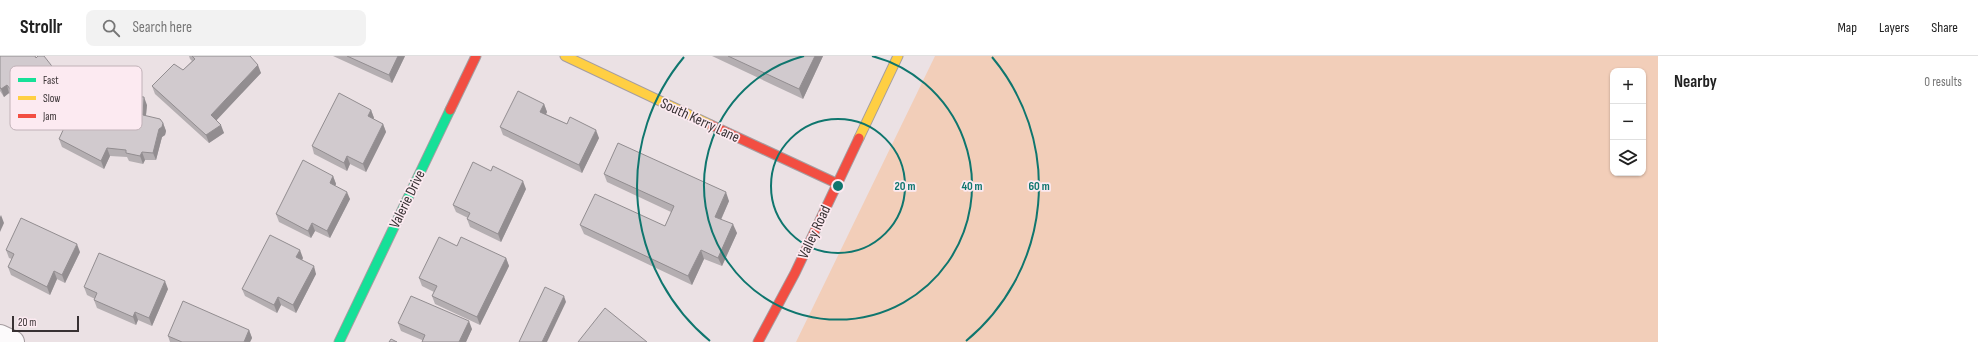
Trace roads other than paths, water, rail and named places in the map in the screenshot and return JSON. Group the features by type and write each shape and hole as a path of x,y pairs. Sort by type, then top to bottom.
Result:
{"street":[{"name":"Valerie Drive","path":"339,342 476,56"},
{"name":"South Kerry Lane","path":"565,56 836,183"},
{"name":"Valley Road","path":"758,342 795,273 836,183 898,56"},
{"path":"0,336 13,342"}]}
